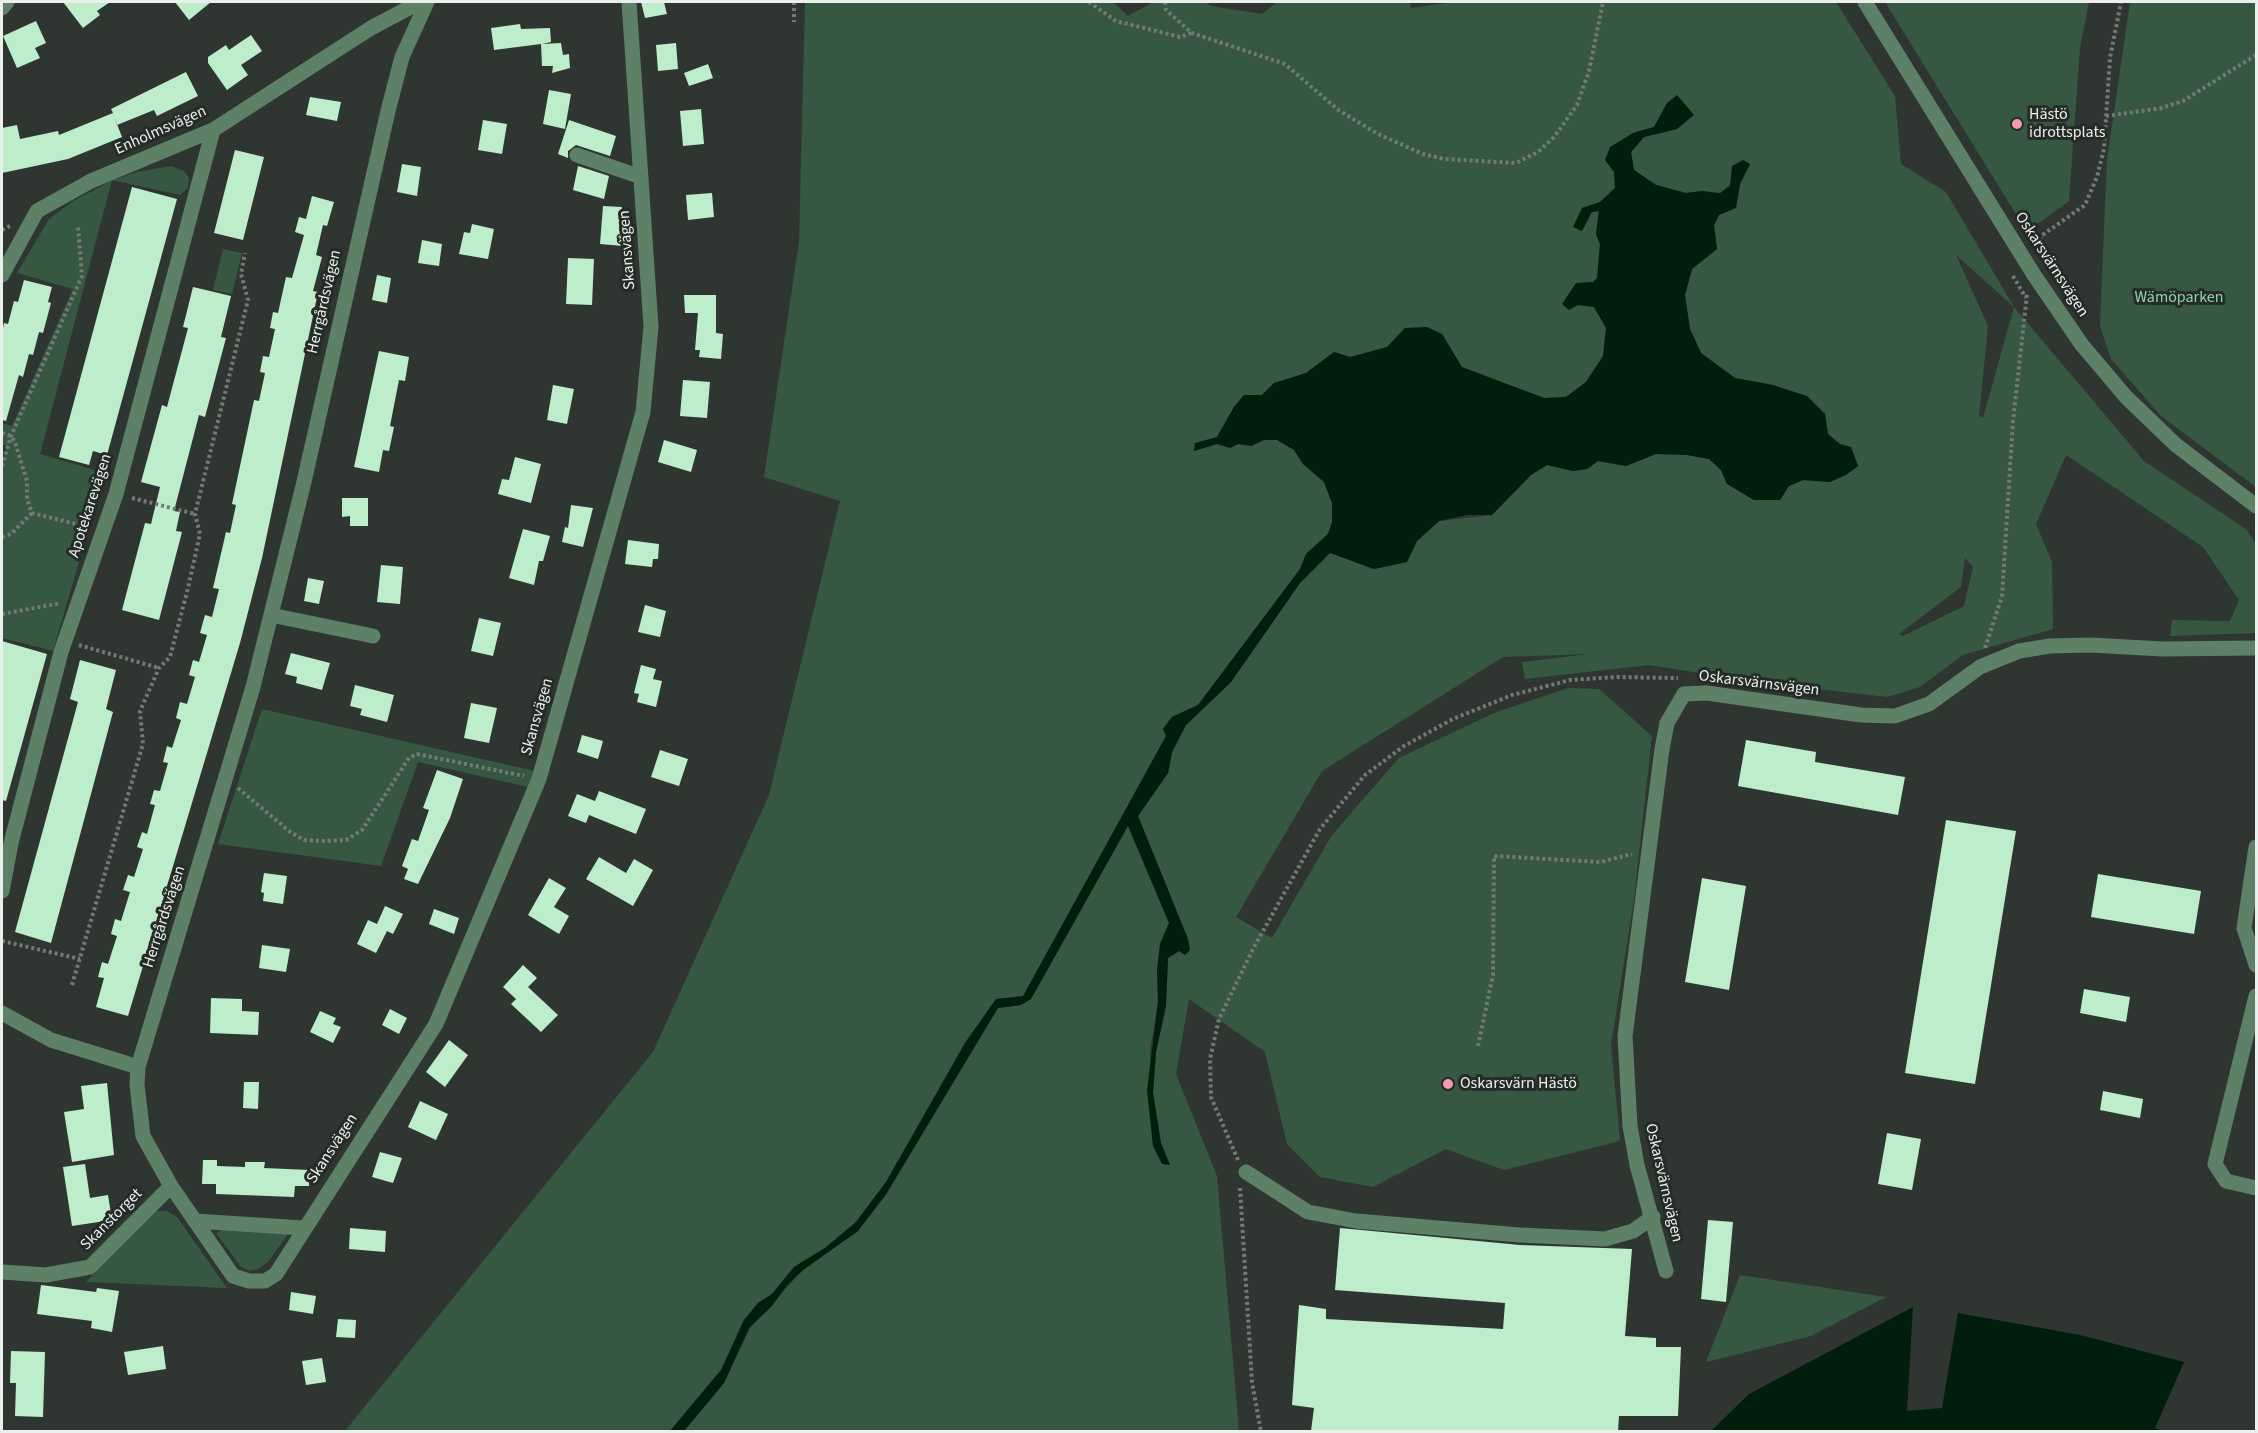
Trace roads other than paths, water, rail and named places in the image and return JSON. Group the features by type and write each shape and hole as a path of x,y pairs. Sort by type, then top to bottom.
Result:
{"street":[{"path":"2,8 7,2"},
{"name":"Enholmsvägen","path":"2,275 37,211 91,181 213,130 372,28 420,2"},
{"name":"Herrgårdsvägen","path":"195,1221 171,1186 143,1136 138,1067 227,778 271,615 388,111 402,57 426,2"},
{"name":"Skansvägen","path":"195,1221 233,1276 249,1281 265,1281 276,1274 303,1228 436,1024 539,779 644,412 651,327 629,2"},
{"name":"Oskarsvärnsvägen","path":"1864,2 2034,275 2082,345 2126,397 2176,445 2256,506"},
{"name":"Apotekarevägen","path":"2,891 11,843 65,641 116,494 213,130"},
{"path":"577,155 641,177"},
{"path":"271,615 373,636"},
{"name":"Oskarsvärnsvägen","path":"1666,1271 1637,1165 1630,1126 1625,1036 1667,723 1684,694 1707,693 1862,715 1894,716 1929,704 1980,667 2019,651 2050,646 2091,645 2162,649 2256,648"},
{"path":"2256,847 2244,928 2256,965"},
{"path":"2256,996 2215,1164 2226,1181 2256,1188"},
{"path":"2,1013 51,1040 138,1067"},
{"path":"1246,1172 1308,1212 1356,1221 1520,1235 1605,1239 1633,1231 1653,1217"},
{"name":"Skanstorget","path":"2,1272 46,1275 90,1267 171,1186"},
{"path":"195,1221 303,1228"}],"place":[{"name":"Hästö idrottsplats","path":"2017,124"},
{"name":"Oskarsvärn Hästö","path":"1448,1084"}],"park label":[{"name":"Wämöparken","path":"2179,298"}]}
